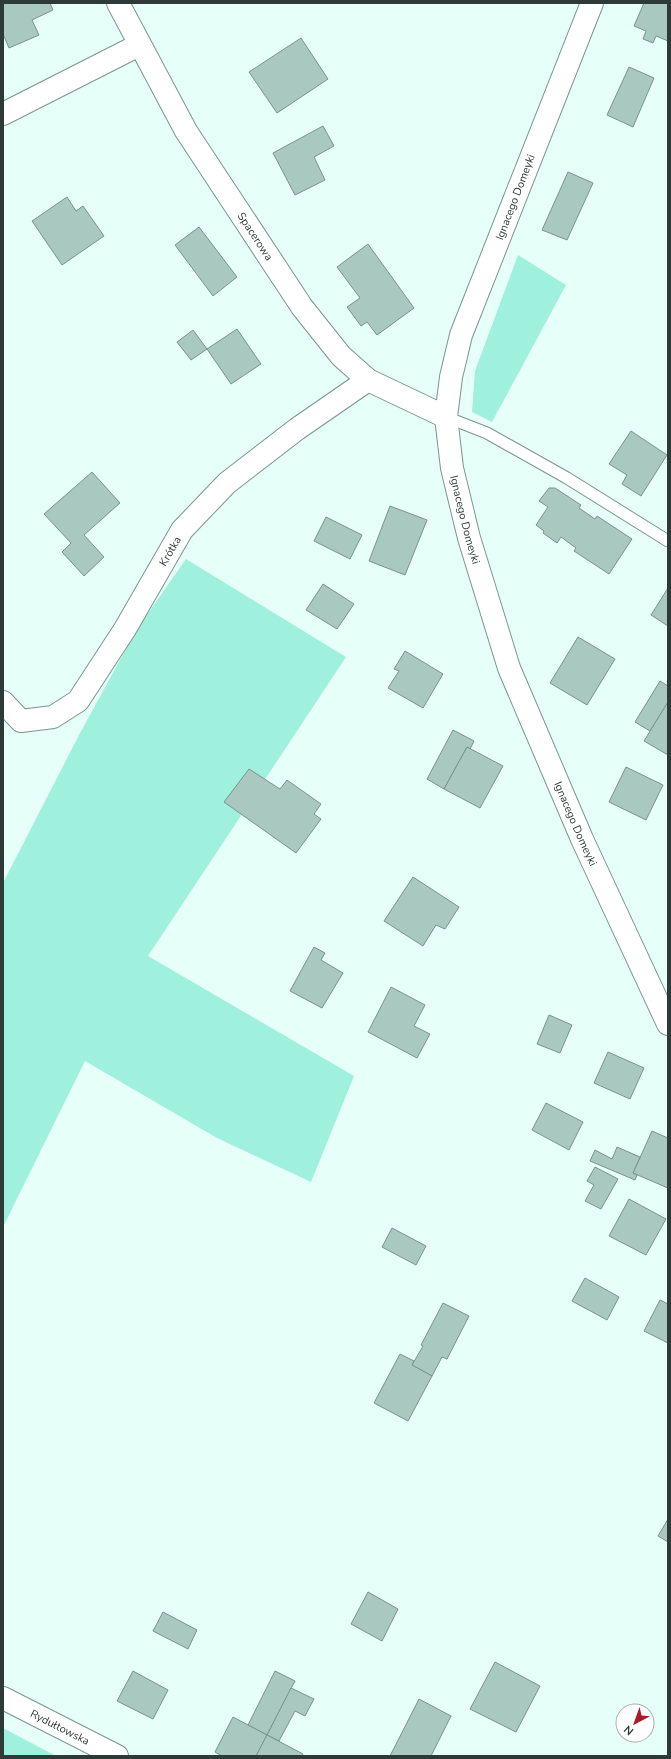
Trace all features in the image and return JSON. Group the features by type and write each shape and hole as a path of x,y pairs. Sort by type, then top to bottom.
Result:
{"street":[{"name":"Spacerowa","path":"118,3 139,45 186,130 302,308 341,356 368,380 446,417"},
{"name":"Ignacego Domeyki","path":"592,3 461,334 451,376 446,417 452,468 469,538 510,668 582,839 668,1024"},
{"path":"3,114 139,45"},
{"name":"Krótka","path":"3,702 21,721 53,717 78,700 125,629 182,530 227,484 297,429 368,380"},
{"name":"Rydułtowska","path":"3,1698 117,1756"}],"lane":[{"path":"446,417 487,433 554,471 668,541"}],"green space":[{"path":"518,255 566,285 492,422 472,412 475,371"},
{"path":"186,559 346,657 148,956 354,1076 311,1182 217,1138 85,1061 3,1227 3,883 80,733 137,629"},
{"path":"3,1728 56,1756 3,1756"}],"building":[{"path":"3,3 50,3 53,10 32,20 39,35 9,48 3,34"},
{"path":"644,3 668,3 668,41 656,36 653,43 643,39 646,31 634,26"},
{"path":"301,38 328,79 277,113 249,72"},
{"path":"629,67 654,78 633,127 607,115"},
{"path":"323,126 334,146 314,157 325,180 295,195 273,153"},
{"path":"568,172 593,183 567,240 542,230"},
{"path":"67,197 76,211 83,206 104,236 62,265 32,221"},
{"path":"199,227 237,277 213,296 175,245"},
{"path":"368,244 414,308 377,335 367,322 361,326 347,307 360,298 337,267"},
{"path":"237,329 261,364 231,384 207,349"},
{"path":"193,330 207,349 191,360 177,342"},
{"path":"631,431 667,455 641,496 622,484 627,475 609,464"},
{"path":"92,472 120,503 84,535 104,557 84,576 62,552 71,543 44,514"},
{"path":"549,488 555,488 581,505 579,508 595,519 597,516 632,539 609,574 574,551 576,548 561,537 557,543 543,533 544,531 536,525 548,507 539,501"},
{"path":"390,506 427,520 405,575 369,561"},
{"path":"326,517 362,535 350,559 314,541"},
{"path":"323,584 354,604 337,629 306,610"},
{"path":"668,588 668,626 651,615"},
{"path":"578,637 615,659 587,705 550,683"},
{"path":"405,651 443,674 423,708 388,688 399,671 394,669"},
{"path":"660,681 668,686 668,702 650,731 635,722"},
{"path":"668,702 668,755 644,741"},
{"path":"453,730 474,741 470,749 467,747 444,789 427,779"},
{"path":"467,747 503,766 480,808 444,789"},
{"path":"626,767 663,785 646,820 609,802"},
{"path":"249,769 280,789 287,780 321,804 314,814 321,819 296,853 224,802"},
{"path":"413,877 459,907 445,929 436,925 423,946 384,921"},
{"path":"314,947 325,953 321,960 343,973 322,1008 290,991"},
{"path":"391,987 425,1005 414,1026 430,1034 417,1058 368,1032"},
{"path":"549,1015 572,1025 560,1053 537,1044"},
{"path":"608,1052 644,1068 630,1099 594,1083"},
{"path":"546,1103 583,1122 569,1150 532,1130"},
{"path":"652,1131 668,1138 668,1188 633,1173"},
{"path":"617,1147 640,1157 633,1173 637,1175 635,1180 590,1161 595,1150 612,1159"},
{"path":"595,1167 618,1179 601,1209 585,1201 594,1185 587,1181"},
{"path":"629,1199 666,1219 646,1255 609,1236"},
{"path":"392,1228 426,1246 416,1265 382,1247"},
{"path":"585,1278 619,1297 607,1320 572,1301"},
{"path":"660,1300 668,1304 668,1343 644,1331"},
{"path":"443,1303 469,1316 447,1359 442,1357 432,1376 412,1365 423,1346 421,1345"},
{"path":"400,1354 414,1361 412,1365 432,1376 408,1421 374,1403"},
{"path":"668,1519 668,1542 658,1536"},
{"path":"368,1592 398,1609 382,1641 351,1624"},
{"path":"163,1612 197,1630 188,1649 153,1631"},
{"path":"495,1662 540,1686 516,1732 470,1709"},
{"path":"133,1671 168,1690 153,1719 117,1701"},
{"path":"275,1671 295,1681 267,1735 248,1725"},
{"path":"291,1688 314,1699 305,1716 295,1711 279,1741 267,1735"},
{"path":"419,1699 451,1716 431,1756 390,1756"},
{"path":"233,1717 267,1735 256,1756 222,1756 215,1752"},
{"path":"267,1735 303,1754 302,1756 256,1756"}]}
